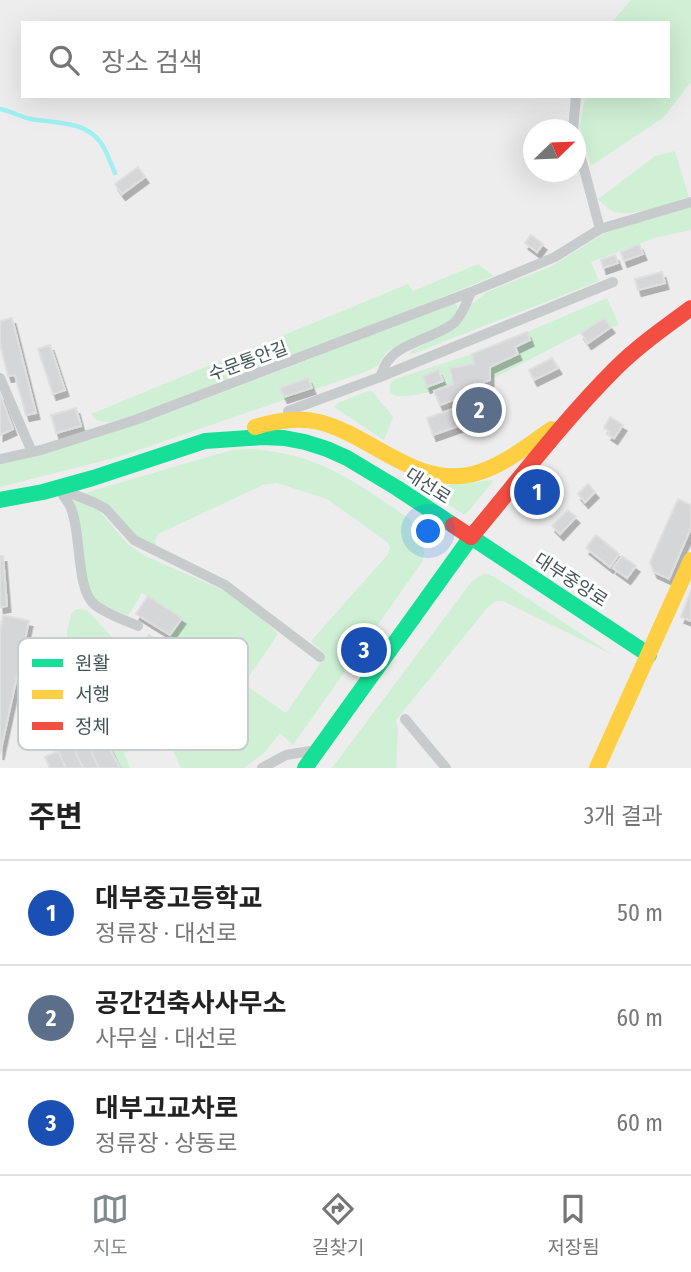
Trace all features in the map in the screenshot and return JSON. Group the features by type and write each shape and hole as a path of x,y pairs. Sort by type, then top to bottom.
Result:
{"street":[{"path":"305,768 471,537 617,367 691,308"},
{"path":"205,441 265,424 293,420 319,422 353,435 422,471 447,476 471,475 488,469 572,417"},
{"name":"대선로","path":"0,500 58,488 205,441 263,436 284,438 327,449 347,458 471,537"},
{"name":"대부중앙로","path":"471,537 649,655"},
{"path":"597,768 691,561"}],"lane":[{"path":"574,119 576,98"},
{"path":"586,176 600,229"},
{"name":"수문통안길","path":"0,459 32,452 135,420 471,292 555,257 600,229 691,202"},
{"path":"205,441 380,377 613,282"},
{"path":"380,377 388,360 456,321 471,292"},
{"path":"0,378 32,452"},
{"path":"58,488 71,506 83,584 87,594 93,604 138,626"},
{"path":"58,488 106,509 134,540 225,585 320,657"},
{"path":"405,719 446,768"},
{"path":"262,768 286,755 318,750"}],"green space":[{"path":"631,0 691,0 691,82 664,117 591,166 586,148 586,119 581,119 585,98 670,98 670,21 613,21"},
{"path":"675,151 689,197 656,208 629,213 611,210 598,199 655,156"},
{"path":"691,206 691,230 654,238 591,262 599,281 410,355 411,351 449,332 462,322 472,304 487,292 552,266 605,233"},
{"path":"478,264 494,276 381,322 132,416 110,422 97,421 91,414 408,284 413,291"},
{"path":"607,298 619,325 611,327 604,319 490,380 490,367 518,354 515,347 530,340 527,332"},
{"path":"455,303 459,309 453,318 386,352 379,365 365,372 118,457 0,487 0,463 62,447 153,418"},
{"path":"472,354 474,364 450,368 453,384 404,396 397,396 390,391 390,384 395,379"},
{"path":"372,391 393,417 384,440 334,407"},
{"path":"233,450 277,452 299,457 338,473 414,522 410,528 422,544 424,557 293,745 280,733 264,753 244,768 181,768 173,750 248,750 248,687 286,713 326,655 311,641 389,553 390,547 387,542 327,499 277,483 263,485 158,534 155,542 158,547 137,537 105,503 82,494"},
{"path":"493,480 466,514 432,494 432,490 439,486"},
{"path":"72,499 99,511 129,545 145,556 223,590 248,606 278,634 248,678 248,638 174,638 170,635 181,617 142,593 128,616 97,602 87,589"},
{"path":"483,574 498,579 613,655 503,601 496,601 488,607 396,720 396,768 332,768 472,581"},
{"path":"76,609 87,610 113,638 67,638 71,614"},
{"path":"111,750 130,750 124,753 130,768 120,768"}],"building":[{"path":"138,167 145,177 122,194 115,184"},
{"path":"531,235 543,244 537,252 525,243"},
{"path":"639,244 643,254 624,261 621,252"},
{"path":"615,255 618,263 603,268 601,260"},
{"path":"662,272 665,283 638,290 635,279"},
{"path":"12,318 36,413 26,415 15,375 8,376 0,344 0,321"},
{"path":"604,318 611,327 588,343 581,333"},
{"path":"527,332 530,340 515,347 518,354 490,367 490,380 457,392 459,398 440,405 434,391 453,384 450,368 474,364 472,354"},
{"path":"50,345 65,390 53,394 38,349"},
{"path":"552,358 558,368 534,380 529,370"},
{"path":"438,370 443,381 427,387 423,376"},
{"path":"308,378 312,388 284,397 280,388"},
{"path":"0,394 13,429 0,435"},
{"path":"490,396 496,413 433,435 427,418"},
{"path":"76,408 81,426 56,433 51,415"},
{"path":"610,417 623,425 614,438 604,428"},
{"path":"588,484 595,492 585,502 578,494"},
{"path":"678,499 691,505 691,528 669,579 654,572 650,562"},
{"path":"568,510 576,517 560,534 552,526"},
{"path":"596,535 619,554 610,567 586,548"},
{"path":"0,556 3,556 7,606 0,607"},
{"path":"622,556 636,566 627,578 613,568"},
{"path":"691,590 691,621 681,617"},
{"path":"148,596 182,618 170,635 136,614"},
{"path":"3,615 29,621 25,638 18,638 18,671 0,754 0,632"},
{"path":"57,750 74,750 83,768 66,768"},
{"path":"74,750 90,750 99,768 83,768"},
{"path":"90,750 111,750 120,768 99,768"},
{"path":"58,751 66,768 50,768 45,757"}],"waterway":[{"path":"0,109 27,118 70,124 87,131 101,143 115,173"}],"traffic: fast":[{"path":"0,500 43,492 93,478 205,441 284,438 305,442 347,458 453,525"},
{"path":"305,768 471,537 649,655"}],"traffic: slow":[{"path":"255,427 286,420 319,422 413,467 432,474 452,476 484,471 514,455 552,429"},
{"path":"597,768 691,560"}],"traffic: jam":[{"path":"453,525 471,537 559,430 615,369 691,308"}],"place":[{"name":"공간건축사사무소","path":"479,410"},
{"name":"대부중고등학교","path":"537,492"},
{"name":"대부고교차로","path":"364,650"}]}
